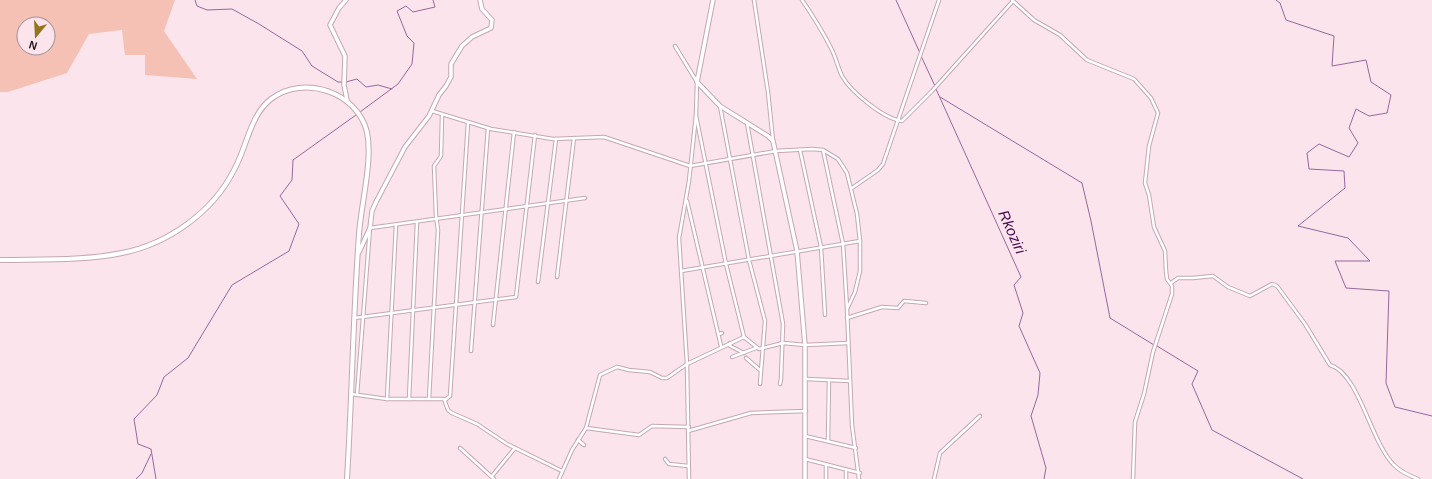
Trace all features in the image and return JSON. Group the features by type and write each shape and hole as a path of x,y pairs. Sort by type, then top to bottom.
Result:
{"main road":[{"path":"0,260 100,256 122,253 154,242 195,218 216,196 235,170 259,111 273,98 293,89 309,88 328,91 347,100 362,121 368,140 369,156 360,220 357,255 353,318 348,479"}],"street":[{"path":"346,0 339,8 330,25 346,56 344,85 347,100"},
{"path":"356,395 372,211 405,147 421,128 439,95 451,77 451,64 462,46 472,37 491,28 492,20 482,9 480,0"},
{"path":"689,479 687,364 679,235 687,198 696,115 697,82 713,0"},
{"path":"754,0 768,92 773,141 797,251 805,345 805,479"},
{"path":"802,0 832,49 844,78 879,111 896,120 904,120 1013,1 1034,20 1060,35 1087,60 1132,77 1157,108 1158,118 1149,146 1145,182 1149,195 1154,228 1166,251 1166,271 1172,294 1153,352 1144,394 1135,422 1133,479"},
{"path":"852,188 881,167 896,120 939,0"},
{"path":"675,46 697,82 720,106 773,141"},
{"path":"720,106 749,260 765,320 766,328 762,349 760,384"},
{"path":"431,111 442,116 488,128 556,139 604,137 690,166 776,152 823,150 841,162 847,173 852,188 860,241 860,271 855,292 847,309"},
{"path":"696,115 707,163 726,264 744,337 756,348"},
{"path":"429,399 438,230 436,219 434,167 441,156 442,116"},
{"path":"350,394 387,399 445,400 450,396 468,123"},
{"path":"747,123 783,324 782,379 780,384"},
{"path":"471,351 476,303 488,128"},
{"path":"493,325 514,132"},
{"path":"353,318 516,298 535,135"},
{"path":"557,277 568,201 574,138"},
{"path":"538,282 556,139"},
{"path":"800,150 821,247 825,315"},
{"path":"823,150 843,244 852,425 860,473 859,479"},
{"path":"370,228 585,198"},
{"path":"687,198 702,268 722,346"},
{"path":"409,399 417,222"},
{"path":"387,399 396,225"},
{"path":"357,255 370,228"},
{"path":"681,271 860,241"},
{"path":"1170,283 1178,278 1213,276 1228,287 1250,296 1272,284 1277,286 1305,324 1330,365 1336,367 1356,394 1376,438 1393,464 1418,479"},
{"path":"847,318 882,307 898,308 904,301 926,303"},
{"path":"718,334 722,333"},
{"path":"559,479 578,440 586,428 600,375 616,367 650,372 665,379 687,364 722,346 744,337"},
{"path":"730,343 730,346 744,353"},
{"path":"732,357 756,348 762,349 783,343 805,345 848,343"},
{"path":"746,358 760,370"},
{"path":"806,379 850,380"},
{"path":"828,441 829,380"},
{"path":"445,400 448,410 452,413 477,424 515,448 562,471"},
{"path":"586,428 639,435 652,426 688,428 751,413 806,411"},
{"path":"934,479 940,454 980,416"},
{"path":"806,436 856,448"},
{"path":"578,440 584,445"},
{"path":"460,448 493,478 515,448"},
{"path":"805,459 846,471 860,473"},
{"path":"665,460 669,464 688,466"},
{"path":"826,465 826,479"},
{"path":"846,471 846,479"}],"shaded area":[{"path":"0,0 175,0 164,31 197,79 145,75 145,55 125,55 122,30 89,34 67,73 8,92 0,92"}],"waterway":[{"path":"195,0 197,6 207,10 232,9 302,51 312,66 338,82 343,82"},
{"path":"360,112 398,84 412,64 414,43 407,36 397,11 406,6 413,12 435,7 433,0"},
{"name":"Rkoziri","path":"896,0 920,53"},
{"path":"1276,0 1280,3 1286,20 1334,36 1332,66 1366,60 1371,82 1391,95 1387,113 1369,116 1356,109 1349,128 1358,143 1349,157 1319,144 1307,153 1309,169 1344,171 1345,188 1298,226 1348,238 1370,261 1335,261 1346,288 1389,291 1386,383 1395,407 1432,416"},
{"name":"Rkoziri","path":"921,56 935,86"},
{"path":"346,82 357,79 366,87 378,85 392,89"},
{"name":"Rkoziri","path":"936,89 1021,277 1014,285 1023,313 1019,326 1040,373 1038,395 1031,416 1046,468 1044,479"},
{"path":"940,97 1082,183 1110,318 1154,345"},
{"path":"156,479 151,449 138,444 134,419 157,395 164,377 188,358 232,285 289,251 299,224 280,196 292,180 293,160 356,115"},
{"path":"1157,346 1198,371 1192,384 1212,430 1303,479"},
{"path":"136,479 142,473 151,454"}]}
